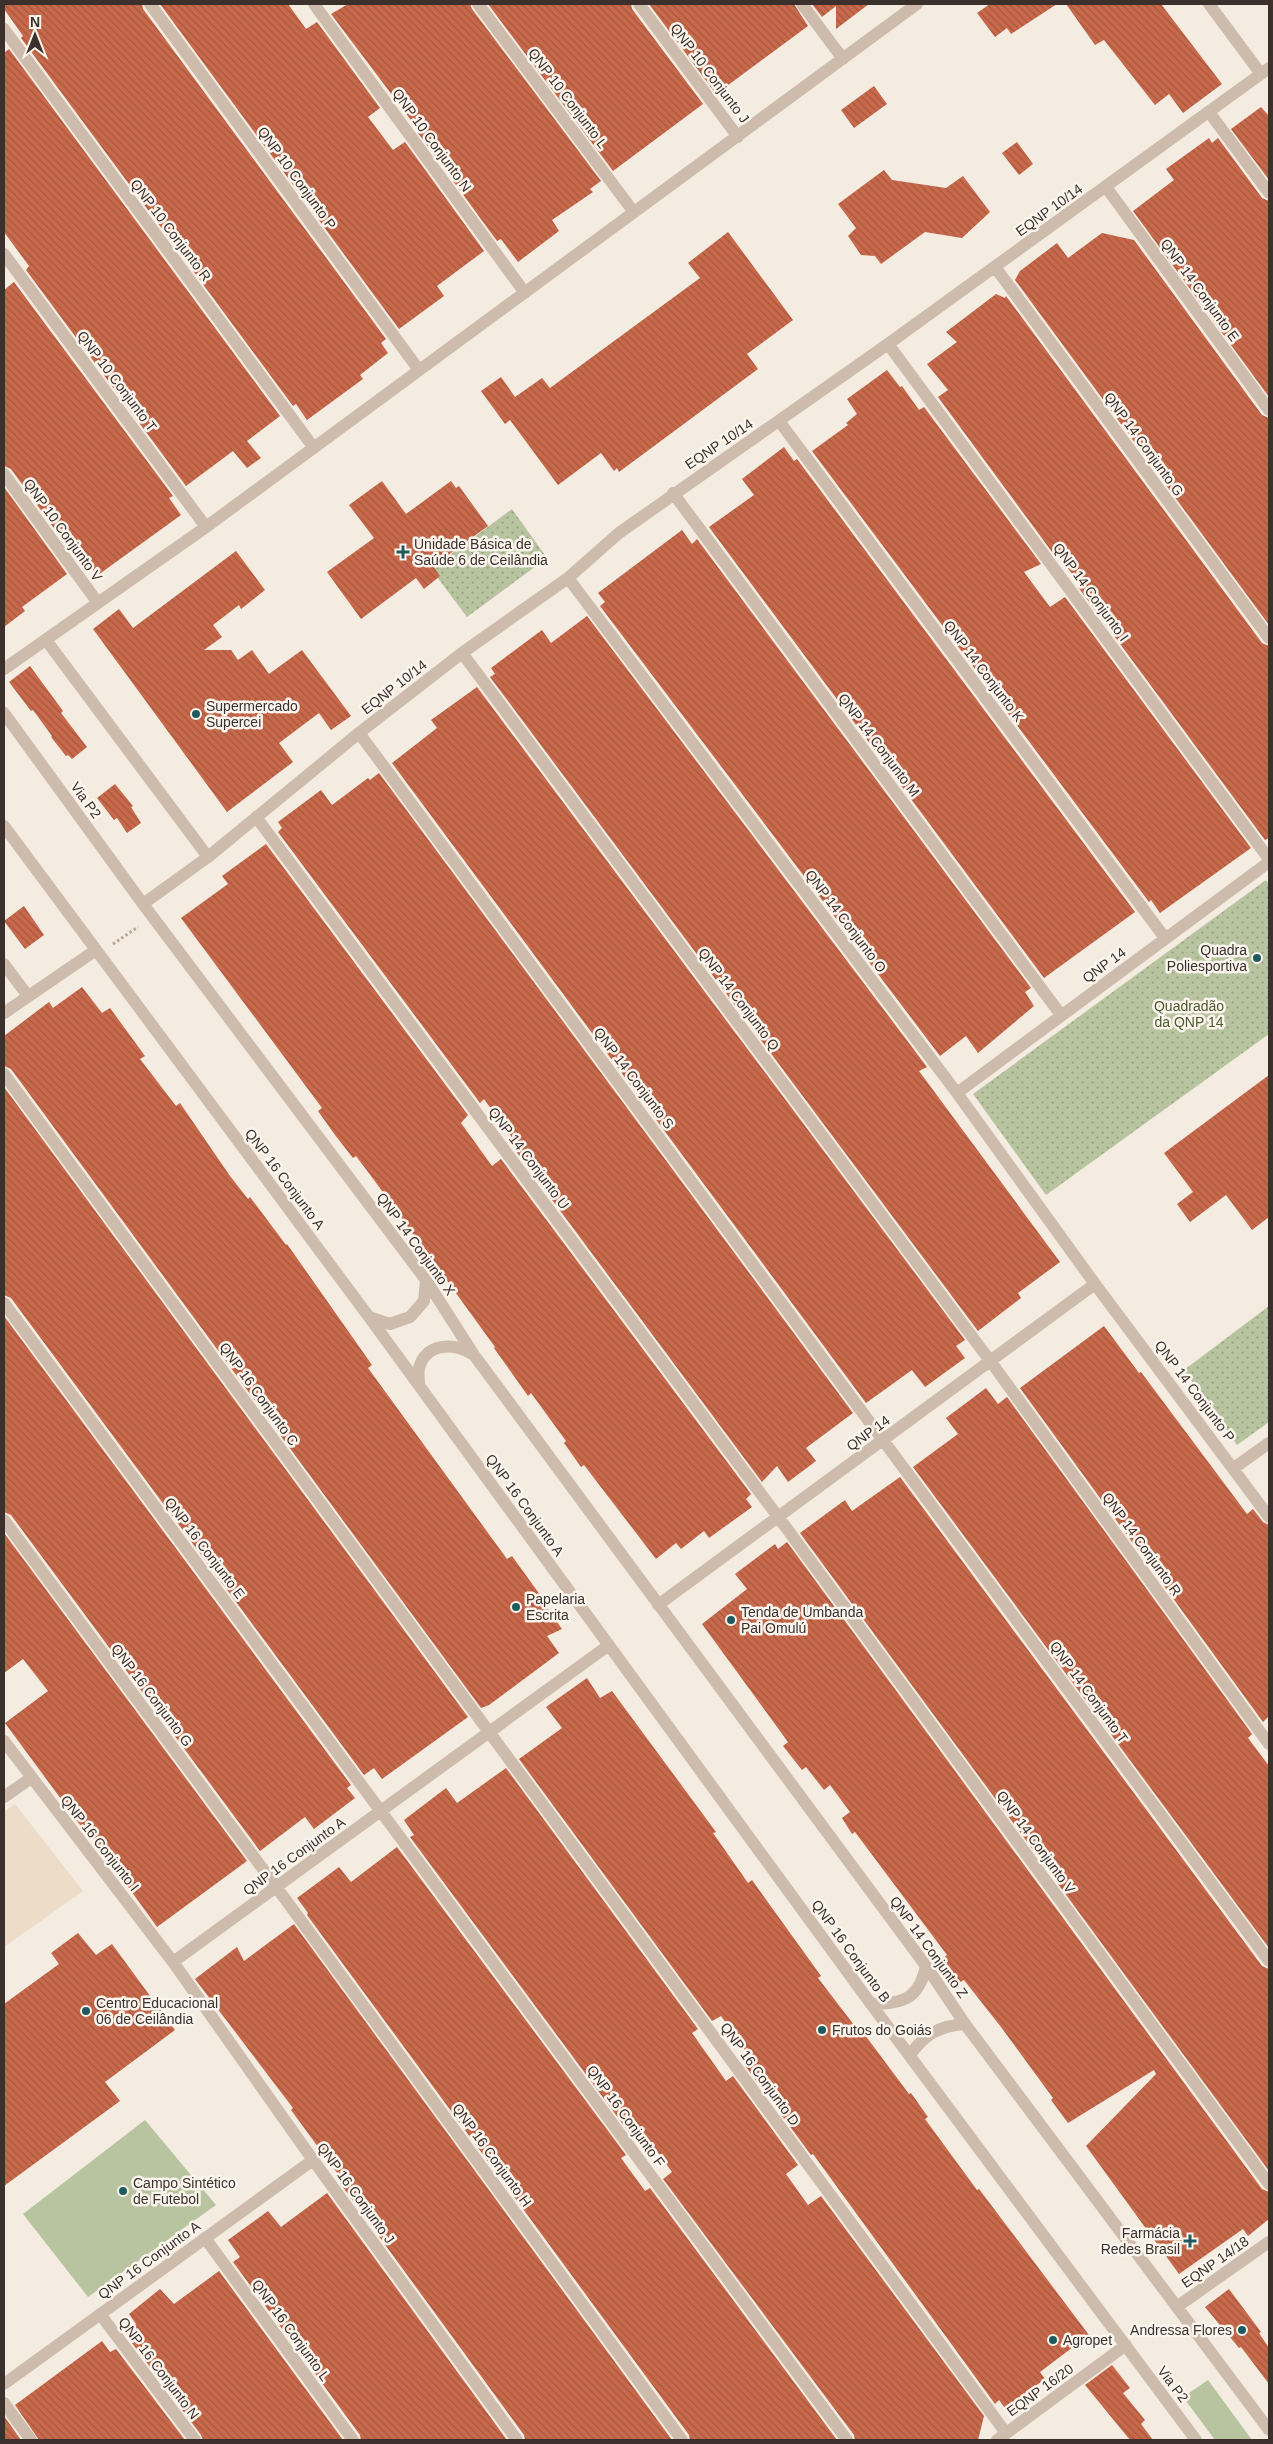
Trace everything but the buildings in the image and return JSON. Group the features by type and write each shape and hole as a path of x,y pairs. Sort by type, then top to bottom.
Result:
{"street":[{"name":"QNP 10 Conjunto P","path":"150,4 419,370"},
{"name":"QNP 10 Conjunto N","path":"314,4 525,293"},
{"name":"QNP 10 Conjunto L","path":"478,4 633,211"},
{"name":"QNP 10 Conjunto J","path":"639,4 738,136"},
{"path":"802,4 843,59"},
{"path":"4,669 314,448 633,211 917,4"},
{"name":"EQNP 10/14","path":"144,904 208,857 359,733 462,653 568,578 619,533 673,493 888,344 1265,71 1209,4"},
{"name":"QNP 10 Conjunto R","path":"4,29 314,448"},
{"path":"1209,112 1269,193"},
{"name":"QNP 14 Conjunto E","path":"1106,187 1269,410"},
{"name":"QNP 10 Conjunto T","path":"4,254 206,526"},
{"name":"QNP 14 Conjunto G","path":"995,267 1269,638"},
{"name":"QNP 14 Conjunto I","path":"888,344 1269,861"},
{"name":"QNP 14 Conjunto K","path":"779,421 1165,938"},
{"name":"QNP 10 Conjunto V","path":"4,474 98,603"},
{"name":"QNP 14 Conjunto M","path":"673,493 1061,1015"},
{"name":"QNP 14 Conjunto O","path":"568,578 957,1093 1095,1284"},
{"path":"46,640 208,857"},
{"name":"QNP 14 Conjunto Q","path":"462,653 991,1362"},
{"name":"Via P2","path":"4,713 144,904"},
{"name":"QNP 14 Conjunto S","path":"359,733 884,1440"},
{"name":"QNP 14 Conjunto U","path":"256,817 779,1518"},
{"path":"4,826 96,950 4,1013"},
{"name":"QNP 14","path":"957,1093 1269,861"},
{"name":"QNP 14 Conjunto X","path":"144,904 426,1280 474,1355 658,1605"},
{"name":"QNP 16 Conjunto A","path":"96,950 369,1317 608,1645 173,1962"},
{"path":"4,964 28,996"},
{"name":"QNP 16 Conjunto C","path":"4,1074 490,1732"},
{"path":"369,1317 390,1324 410,1318 424,1301 426,1280"},
{"name":"QNP 14","path":"658,1605 779,1518 1095,1284"},
{"name":"QNP 14 Conjunto P","path":"1095,1284 1269,1517"},
{"name":"QNP 16 Conjunto E","path":"4,1303 382,1810"},
{"path":"419,1385 419,1368 429,1354 443,1346 460,1346 474,1355"},
{"name":"QNP 14 Conjunto R","path":"991,1362 1269,1744"},
{"name":"QNP 14 Conjunto T","path":"884,1440 1269,1961"},
{"path":"1234,1468 1269,1443"},
{"name":"QNP 14 Conjunto V","path":"779,1518 1269,2184"},
{"name":"QNP 16 Conjunto G","path":"4,1520 277,1888"},
{"name":"QNP 14 Conjunto Z","path":"658,1605 926,1966 965,2024 1178,2306"},
{"name":"QNP 16 Conjunto B","path":"608,1645 871,2004 1126,2346"},
{"name":"QNP 16 Conjunto D","path":"490,1732 1002,2437"},
{"name":"QNP 16 Conjunto I","path":"4,1741 173,1962"},
{"path":"4,1797 31,1778"},
{"name":"QNP 16 Conjunto F","path":"382,1810 847,2440"},
{"name":"QNP 16 Conjunto H","path":"277,1888 682,2440"},
{"name":"QNP 16 Conjunto J","path":"173,1962 313,2160 517,2440"},
{"path":"871,2004 892,2004 910,1998 922,1984 926,1966"},
{"path":"910,2055 921,2040 934,2030 949,2025 965,2024"},
{"name":"QNP 16 Conjunto A","path":"4,2384 313,2160"},
{"name":"QNP 16 Conjunto L","path":"205,2238 353,2440"},
{"name":"EQNP 14/18","path":"1178,2306 1269,2242"},
{"path":"1178,2306 1269,2430"},
{"name":"QNP 16 Conjunto N","path":"100,2314 195,2440"},
{"name":"Via P2","path":"1126,2346 1196,2440"},
{"name":"EQNP 16/20","path":"1002,2437 1126,2346"},
{"path":"4,2403 31,2440"}],"path":[{"path":"96,950 113,944 153,917"}],"green space":[{"path":"512,509 547,558 467,617 431,569"},
{"name":"Quadradão da QNP 14","path":"1266,880 1269,884 1269,1034 1046,1195 973,1094"},
{"path":"1269,1306 1269,1422 1237,1445 1184,1370"},
{"path":"145,2120 216,2205 88,2297 23,2214"},
{"path":"1208,2380 1252,2440 1215,2440 1183,2397"}],"shaded area":[{"path":"15,1804 83,1891 4,1947 4,1812"}],"place":[{"name":"Unidade Básica de Saúde 6 de Ceilândia","path":"403,552"},
{"name":"Supermercado Supercei","path":"196,714"},
{"name":"Quadra Poliesportiva","path":"1257,958"},
{"name":"Papelaria Escrita","path":"516,1607"},
{"name":"Tenda de Umbanda Pai Omulú","path":"731,1620"},
{"name":"Centro Educacional 06 de Ceilândia","path":"86,2011"},
{"name":"Frutos do Goiás","path":"822,2030"},
{"name":"Campo Sintético de Futebol","path":"123,2191"},
{"name":"Farmácia Redes Brasil","path":"1190,2241"},
{"name":"Andressa Flores","path":"1242,2330"},
{"name":"Agropet","path":"1053,2340"}]}
